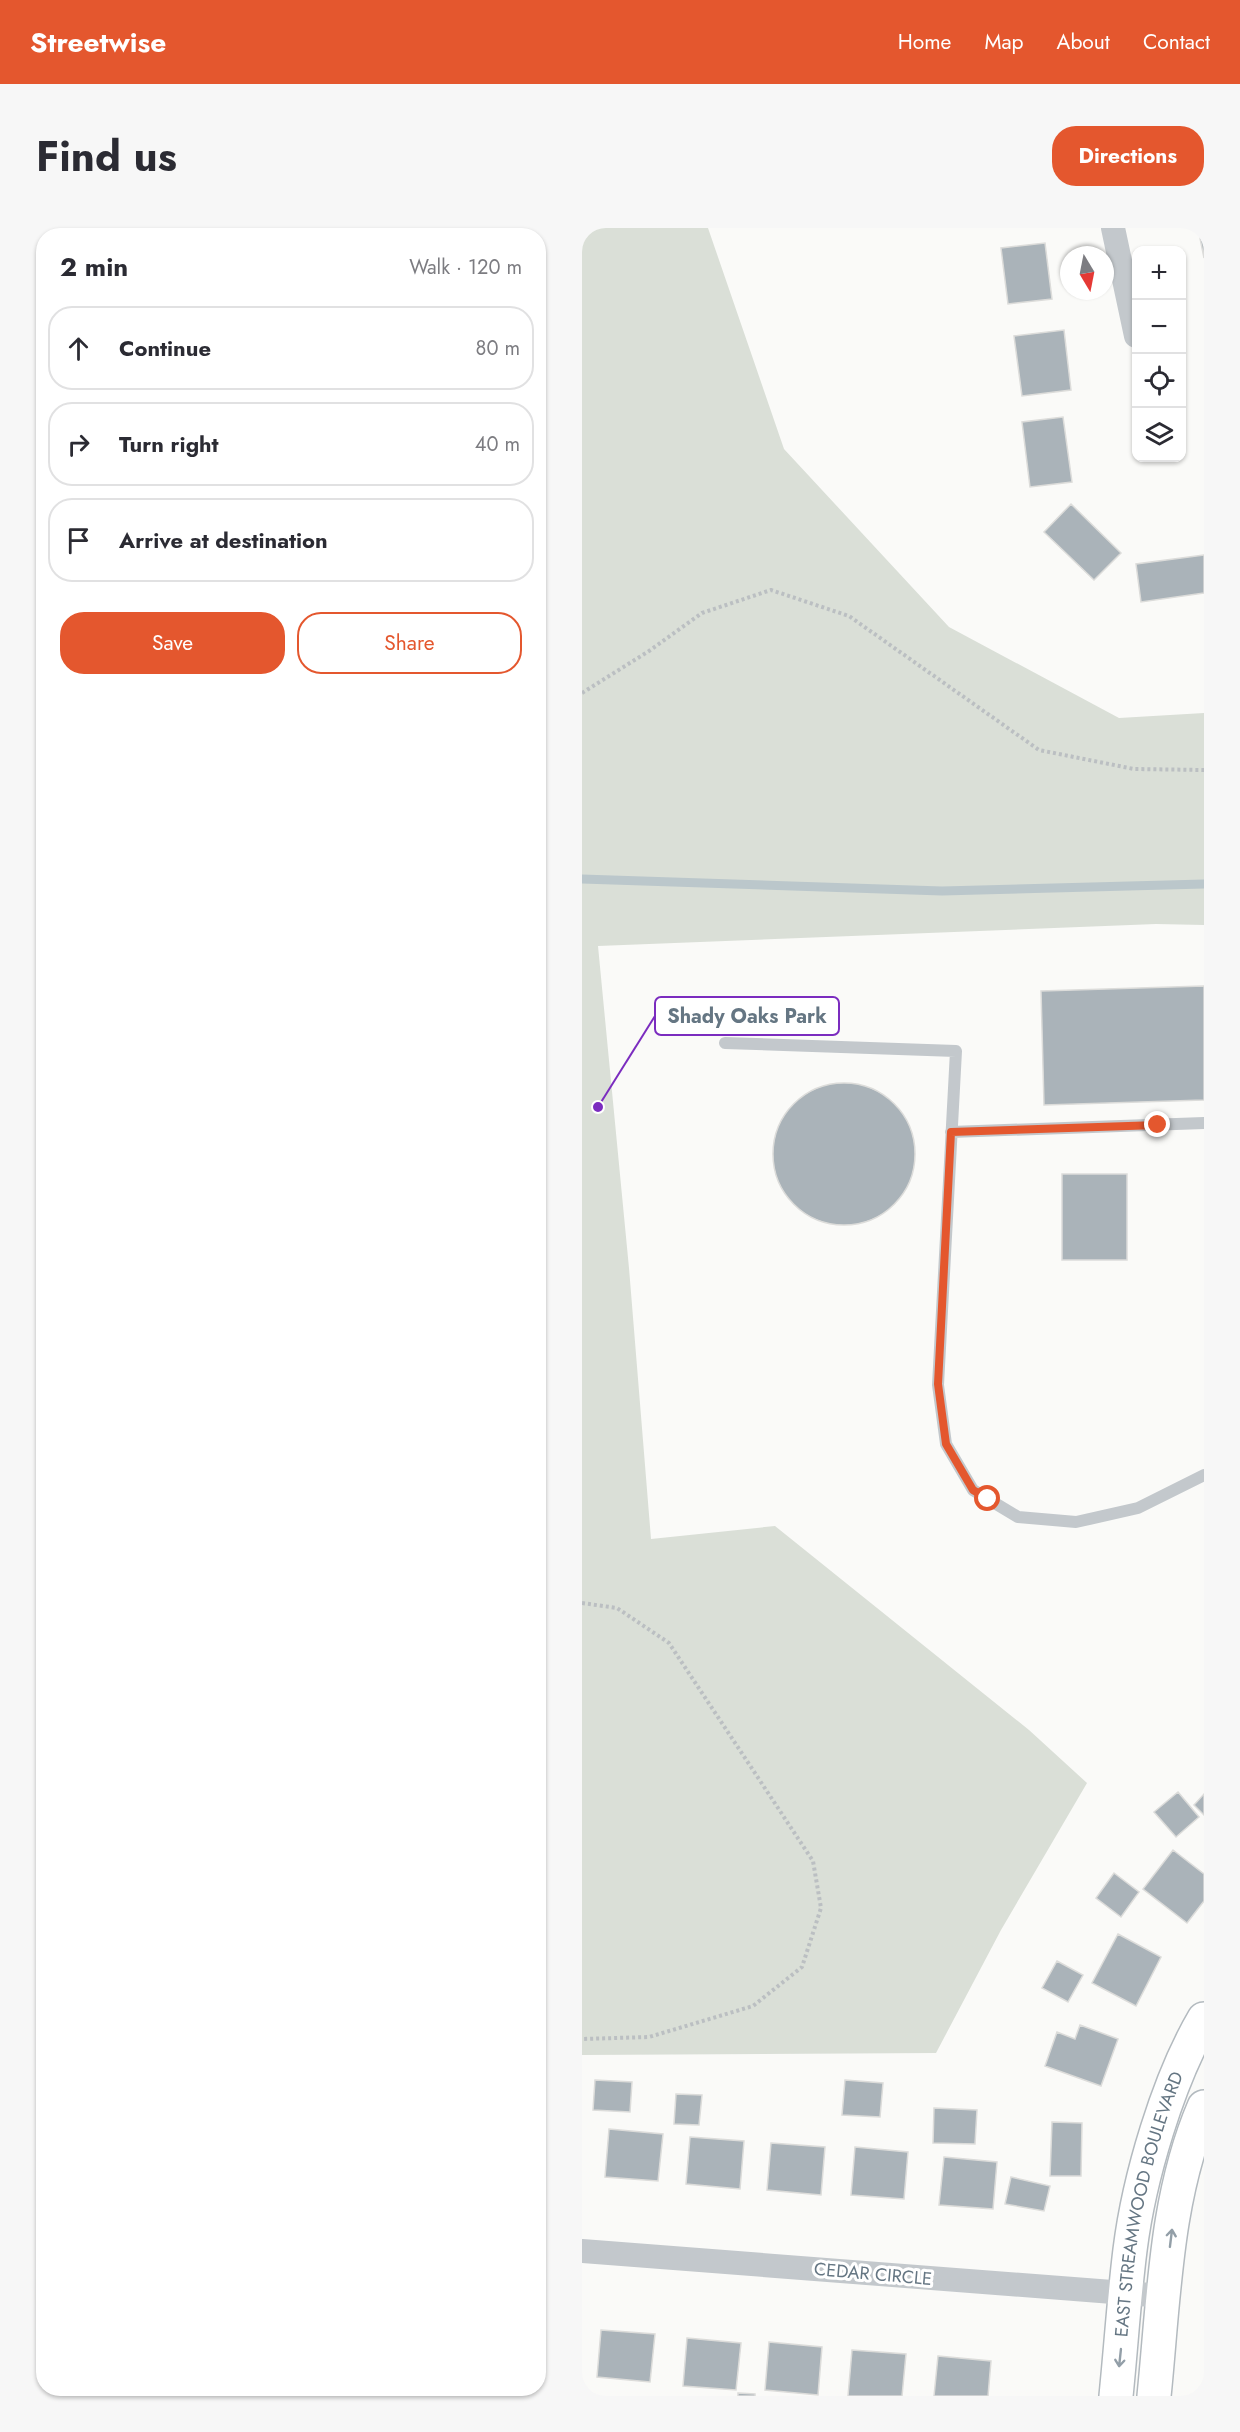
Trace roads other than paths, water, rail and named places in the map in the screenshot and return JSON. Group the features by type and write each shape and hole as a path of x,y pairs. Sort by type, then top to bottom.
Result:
{"street":[{"path":"1113,228 1132,314"},
{"name":"EAST STREAMWOOD BOULEVARD","path":"1116,2396 1136,2215 1146,2172 1173,2085 1192,2039 1204,2019"},
{"name":"EAST STREAMWOOD BOULEVARD","path":"1154,2396 1175,2198 1194,2130 1204,2107"},
{"name":"CEDAR CIRCLE","path":"582,2250 1164,2296"}],"lane":[{"path":"725,1043 956,1051 938,1384 946,1444 973,1490 1018,1517 1076,1522 1138,1508 1204,1475"},
{"path":"951,1132 1204,1123"}],"waterway":[{"path":"582,879 942,891 1204,884"}],"place":[{"name":"Shady Oaks Park","path":"598,1107"}]}
